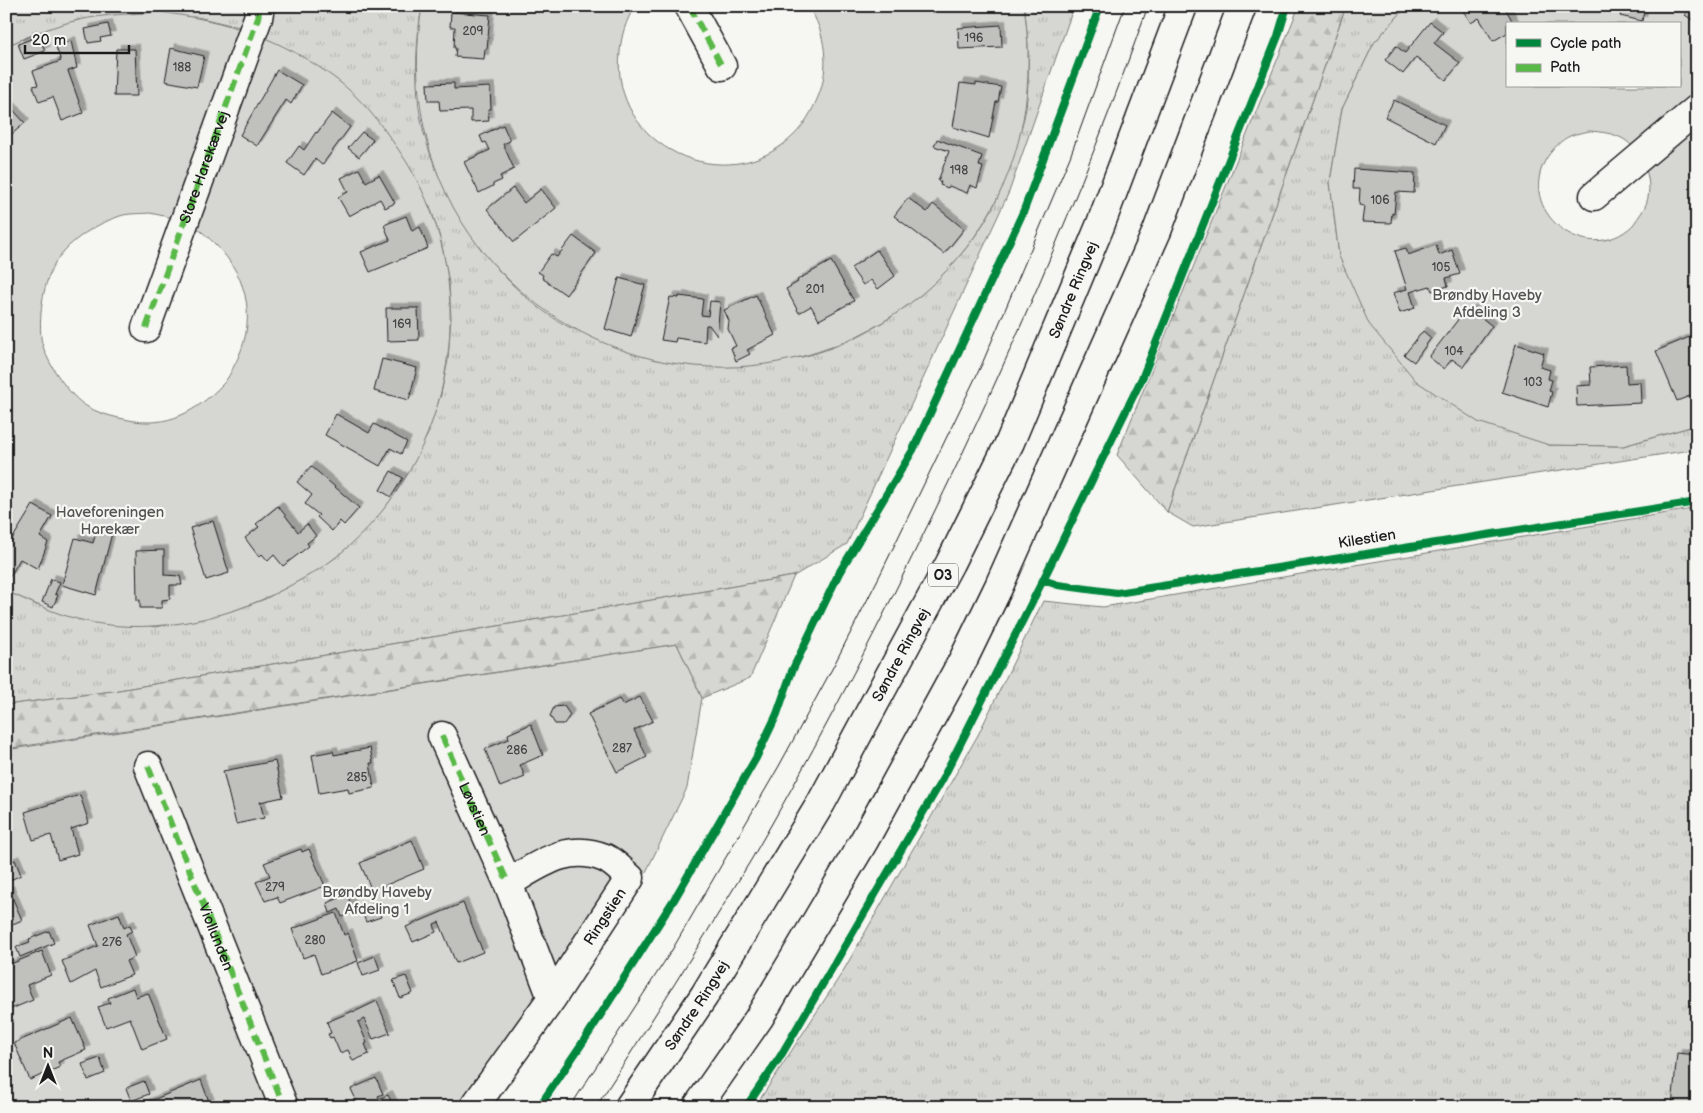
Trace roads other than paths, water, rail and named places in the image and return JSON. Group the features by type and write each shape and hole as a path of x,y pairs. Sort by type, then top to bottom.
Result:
{"main road":[{"name":"Store Harekærvej","path":"146,328 258,18 260,6"},
{"path":"689,6 722,66"},
{"name":"Søndre Ringvej","path":"629,1107 704,996 820,803 950,564 1010,442 1096,235 1183,6"},
{"path":"696,1107 764,1010 865,839 963,660 999,586 1157,231 1242,6"},
{"path":"1594,196 1697,109"},
{"name":"Løvstien","path":"442,736 508,883"},
{"name":"Viollunden","path":"148,766 284,1107"},
{"name":"Ringstien","path":"474,1107 552,998 630,878 607,858 590,853 574,852 553,857 508,883"},
{"path":"508,883 552,998"}],"tram line":[{"path":"570,1107 672,950 779,766 832,669 881,573 982,364 1070,157 1125,6"},
{"path":"596,1107 675,984 751,860 813,749 892,597 977,423 1038,286 1095,147 1148,6"}],"park label":[{"name":"Brøndby Haveby Afdeling 3","path":"1487,304"},
{"name":"Haveforeningen Harekær","path":"110,520"},
{"name":"Brøndby Haveby Afdeling 1","path":"377,900"}]}
